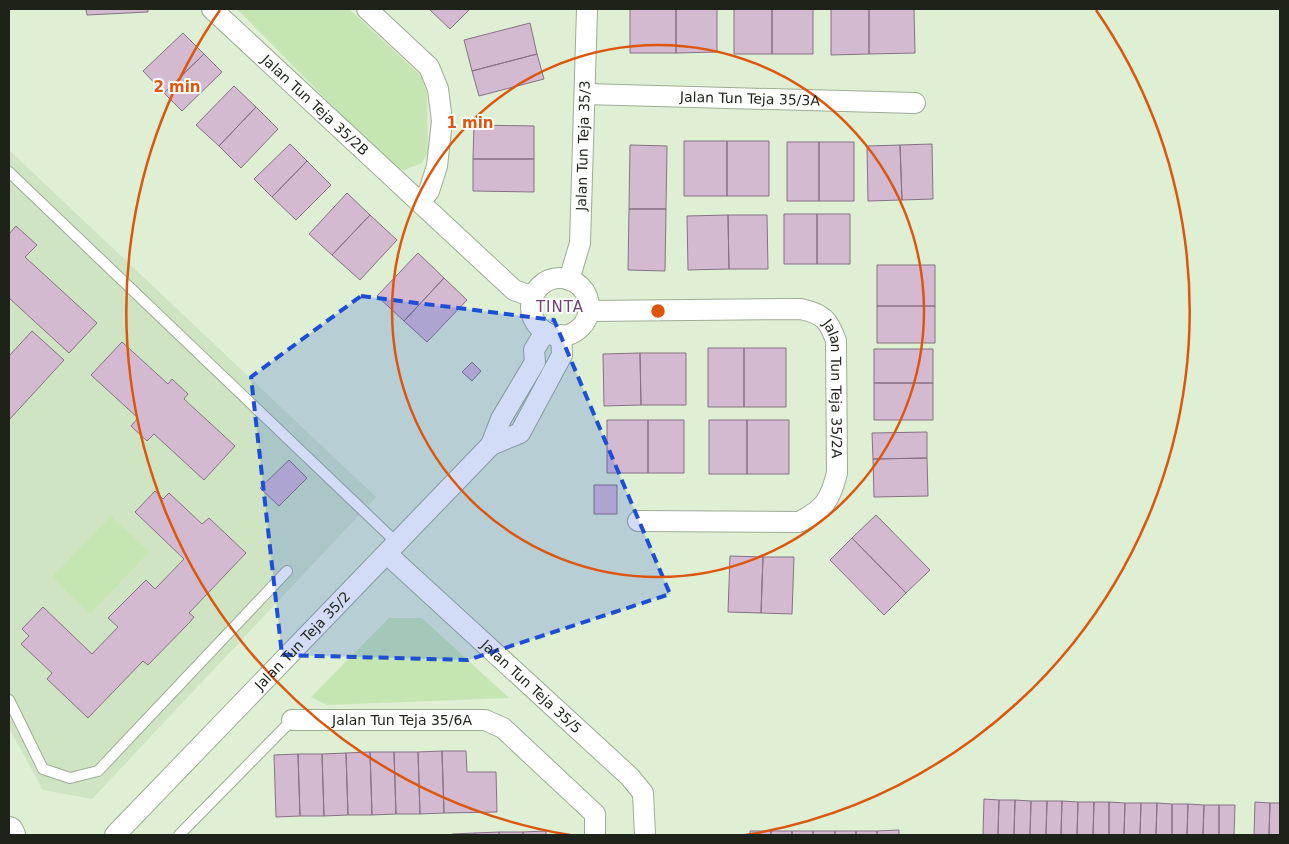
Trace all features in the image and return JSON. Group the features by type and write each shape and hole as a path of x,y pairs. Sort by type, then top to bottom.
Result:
{"street":[{"name":"Jalan Tun Teja 35/2B","path":"212,9 514,290 533,297"},
{"path":"367,9 429,67 438,89 442,121 437,166 429,191 420,202"},
{"name":"Jalan Tun Teja 35/3","path":"569,280 580,243 587,9"},
{"name":"Jalan Tun Teja 35/3A","path":"584,94 915,103"},
{"path":"558,278 569,280 581,287 586,294 589,311 581,326 574,332 553,334 535,322 532,314 533,297 543,284 550,280 558,278"},
{"name":"Jalan Tun Teja 35/2A","path":"589,311 801,309 817,313 831,326 836,341 837,473 832,493 819,511 799,522 638,521"},
{"name":"Jalan Tun Teja 35/2","path":"115,835 491,446 508,406 535,362 534,350 553,334 562,355 520,433 491,446"},
{"name":"Jalan Tun Teja 35/5","path":"392,548 630,777 643,793 645,835"},
{"name":"Jalan Tun Teja 35/6A","path":"292,720 485,720 503,728 595,814 595,835"},
{"path":"9,831 11,835"}],"lane":[{"path":"9,172 392,548"},
{"path":"9,700 43,769 70,778 98,771 287,571"},
{"path":"179,835 292,720"}],"highlighted area":[{"path":"361,296 554,320 670,594 468,660 282,655 251,377"}],"shaded area":[{"path":"237,9 349,9 421,76 427,94 428,152 422,163 404,170 392,166"},
{"path":"9,150 376,497 92,799 43,790 9,728"},
{"path":"111,516 149,552 90,614 52,577"},
{"path":"389,618 422,618 509,698 327,705 311,697"}],"building":[{"path":"86,9 148,9 148,12 87,15"},
{"path":"429,9 470,9 450,29"},
{"path":"630,9 676,9 676,53 630,53"},
{"path":"676,9 717,9 717,52 676,53"},
{"path":"734,9 772,9 772,54 734,54"},
{"path":"772,9 813,9 813,54 772,54"},
{"path":"831,9 869,9 869,54 831,55"},
{"path":"869,9 914,9 915,53 869,54"},
{"path":"530,23 537,54 472,71 464,40"},
{"path":"183,33 204,54 164,93 143,71"},
{"path":"204,54 222,72 182,111 164,93"},
{"path":"537,54 544,79 479,96 472,71"},
{"path":"234,86 256,107 219,146 196,125"},
{"path":"256,107 278,129 241,168 219,146"},
{"path":"474,125 534,126 534,159 473,159"},
{"path":"684,141 727,141 727,196 684,196"},
{"path":"727,141 769,141 769,196 727,196"},
{"path":"787,142 819,142 819,201 787,201"},
{"path":"819,142 854,142 854,201 819,201"},
{"path":"290,144 307,161 272,197 254,179"},
{"path":"932,144 933,199 902,200 900,145"},
{"path":"630,145 667,146 666,209 629,209"},
{"path":"900,145 902,200 868,201 867,146"},
{"path":"473,159 534,159 534,192 473,191"},
{"path":"307,161 331,185 296,220 272,197"},
{"path":"347,193 370,215 332,255 309,234"},
{"path":"629,209 666,209 665,271 628,270"},
{"path":"784,214 817,214 817,264 784,264"},
{"path":"817,214 850,214 850,264 817,264"},
{"path":"370,215 397,240 360,280 332,255"},
{"path":"728,215 729,269 688,270 687,216"},
{"path":"728,215 767,215 768,269 729,269"},
{"path":"16,226 37,245 25,257 97,323 69,353 9,298 9,234"},
{"path":"418,253 444,278 404,321 377,296"},
{"path":"877,265 935,265 935,306 877,306"},
{"path":"444,278 467,300 427,342 404,321"},
{"path":"877,306 935,306 935,343 877,343"},
{"path":"32,331 64,360 9,420 9,356"},
{"path":"122,342 168,384 172,379 188,394 184,399 235,446 204,480 154,434 147,441 131,426 138,418 91,375"},
{"path":"708,348 744,348 744,407 708,407"},
{"path":"744,348 786,348 786,407 744,407"},
{"path":"874,349 933,349 933,383 874,383"},
{"path":"640,353 686,353 686,405 641,405"},
{"path":"640,353 641,405 604,406 603,354"},
{"path":"472,362 481,371 472,381 462,372"},
{"path":"874,383 933,383 933,420 874,420"},
{"path":"607,420 648,420 648,473 607,473"},
{"path":"648,420 684,420 684,473 648,473"},
{"path":"709,420 747,420 747,474 709,474"},
{"path":"747,420 789,420 789,474 747,474"},
{"path":"927,432 927,458 873,459 872,433"},
{"path":"927,458 928,496 874,497 873,459"},
{"path":"289,460 307,478 279,506 260,488"},
{"path":"594,485 617,485 617,514 594,514"},
{"path":"155,491 163,499 169,493 202,524 209,518 246,553 189,613 194,617 190,622 148,665 143,661 88,718 47,679 52,673 21,644 29,636 22,629 43,607 92,654 118,627 108,618 146,580 155,589 184,559 135,512"},
{"path":"876,515 930,570 906,593 852,538"},
{"path":"852,538 906,593 884,615 830,560"},
{"path":"730,556 763,557 761,613 728,612"},
{"path":"763,557 794,557 792,614 761,613"},
{"path":"442,751 444,813 420,814 418,752"},
{"path":"442,751 466,751 467,772 496,772 497,812 444,813"},
{"path":"370,752 372,815 348,815 346,753"},
{"path":"370,752 394,752 396,814 372,815"},
{"path":"394,752 418,752 420,814 396,814"},
{"path":"346,753 348,815 324,816 322,754"},
{"path":"298,754 300,816 276,817 274,755"},
{"path":"298,754 322,754 324,816 300,816"},
{"path":"984,799 999,800 998,835 983,835"},
{"path":"999,800 1015,800 1014,835 998,835"},
{"path":"1015,800 1031,801 1030,835 1014,835"},
{"path":"1031,801 1047,801 1046,835 1030,835"},
{"path":"1047,801 1062,801 1061,835 1046,835"},
{"path":"1062,801 1078,802 1077,835 1061,835"},
{"path":"1078,802 1094,802 1093,835 1077,835"},
{"path":"1094,802 1109,802 1109,835 1093,835"},
{"path":"1109,802 1125,803 1124,835 1109,835"},
{"path":"1255,802 1270,803 1269,835 1254,835"},
{"path":"1125,803 1141,803 1140,835 1124,835"},
{"path":"1141,803 1157,803 1156,835 1140,835"},
{"path":"1157,803 1172,804 1172,835 1156,835"},
{"path":"1270,803 1280,803 1280,835 1269,835"},
{"path":"1172,804 1188,804 1187,835 1172,835"},
{"path":"1188,804 1204,805 1203,835 1187,835"},
{"path":"1204,805 1219,805 1219,835 1203,835"},
{"path":"1219,805 1235,805 1234,835 1219,835"},
{"path":"899,830 899,835 877,835 877,831"},
{"path":"546,831 546,835 523,835 523,832"},
{"path":"750,831 771,831 771,835 750,835"},
{"path":"771,831 792,831 792,835 771,835"},
{"path":"792,831 813,831 813,835 792,835"},
{"path":"813,831 835,831 835,835 813,835"},
{"path":"835,831 856,831 856,835 835,835"},
{"path":"856,831 877,831 877,835 856,835"},
{"path":"499,832 523,832 523,835 499,835"},
{"path":"499,832 499,835 475,835 475,833"},
{"path":"475,833 475,835 452,835 452,834"}],"district":[{"name":"TINTA","path":"560,307"}]}
